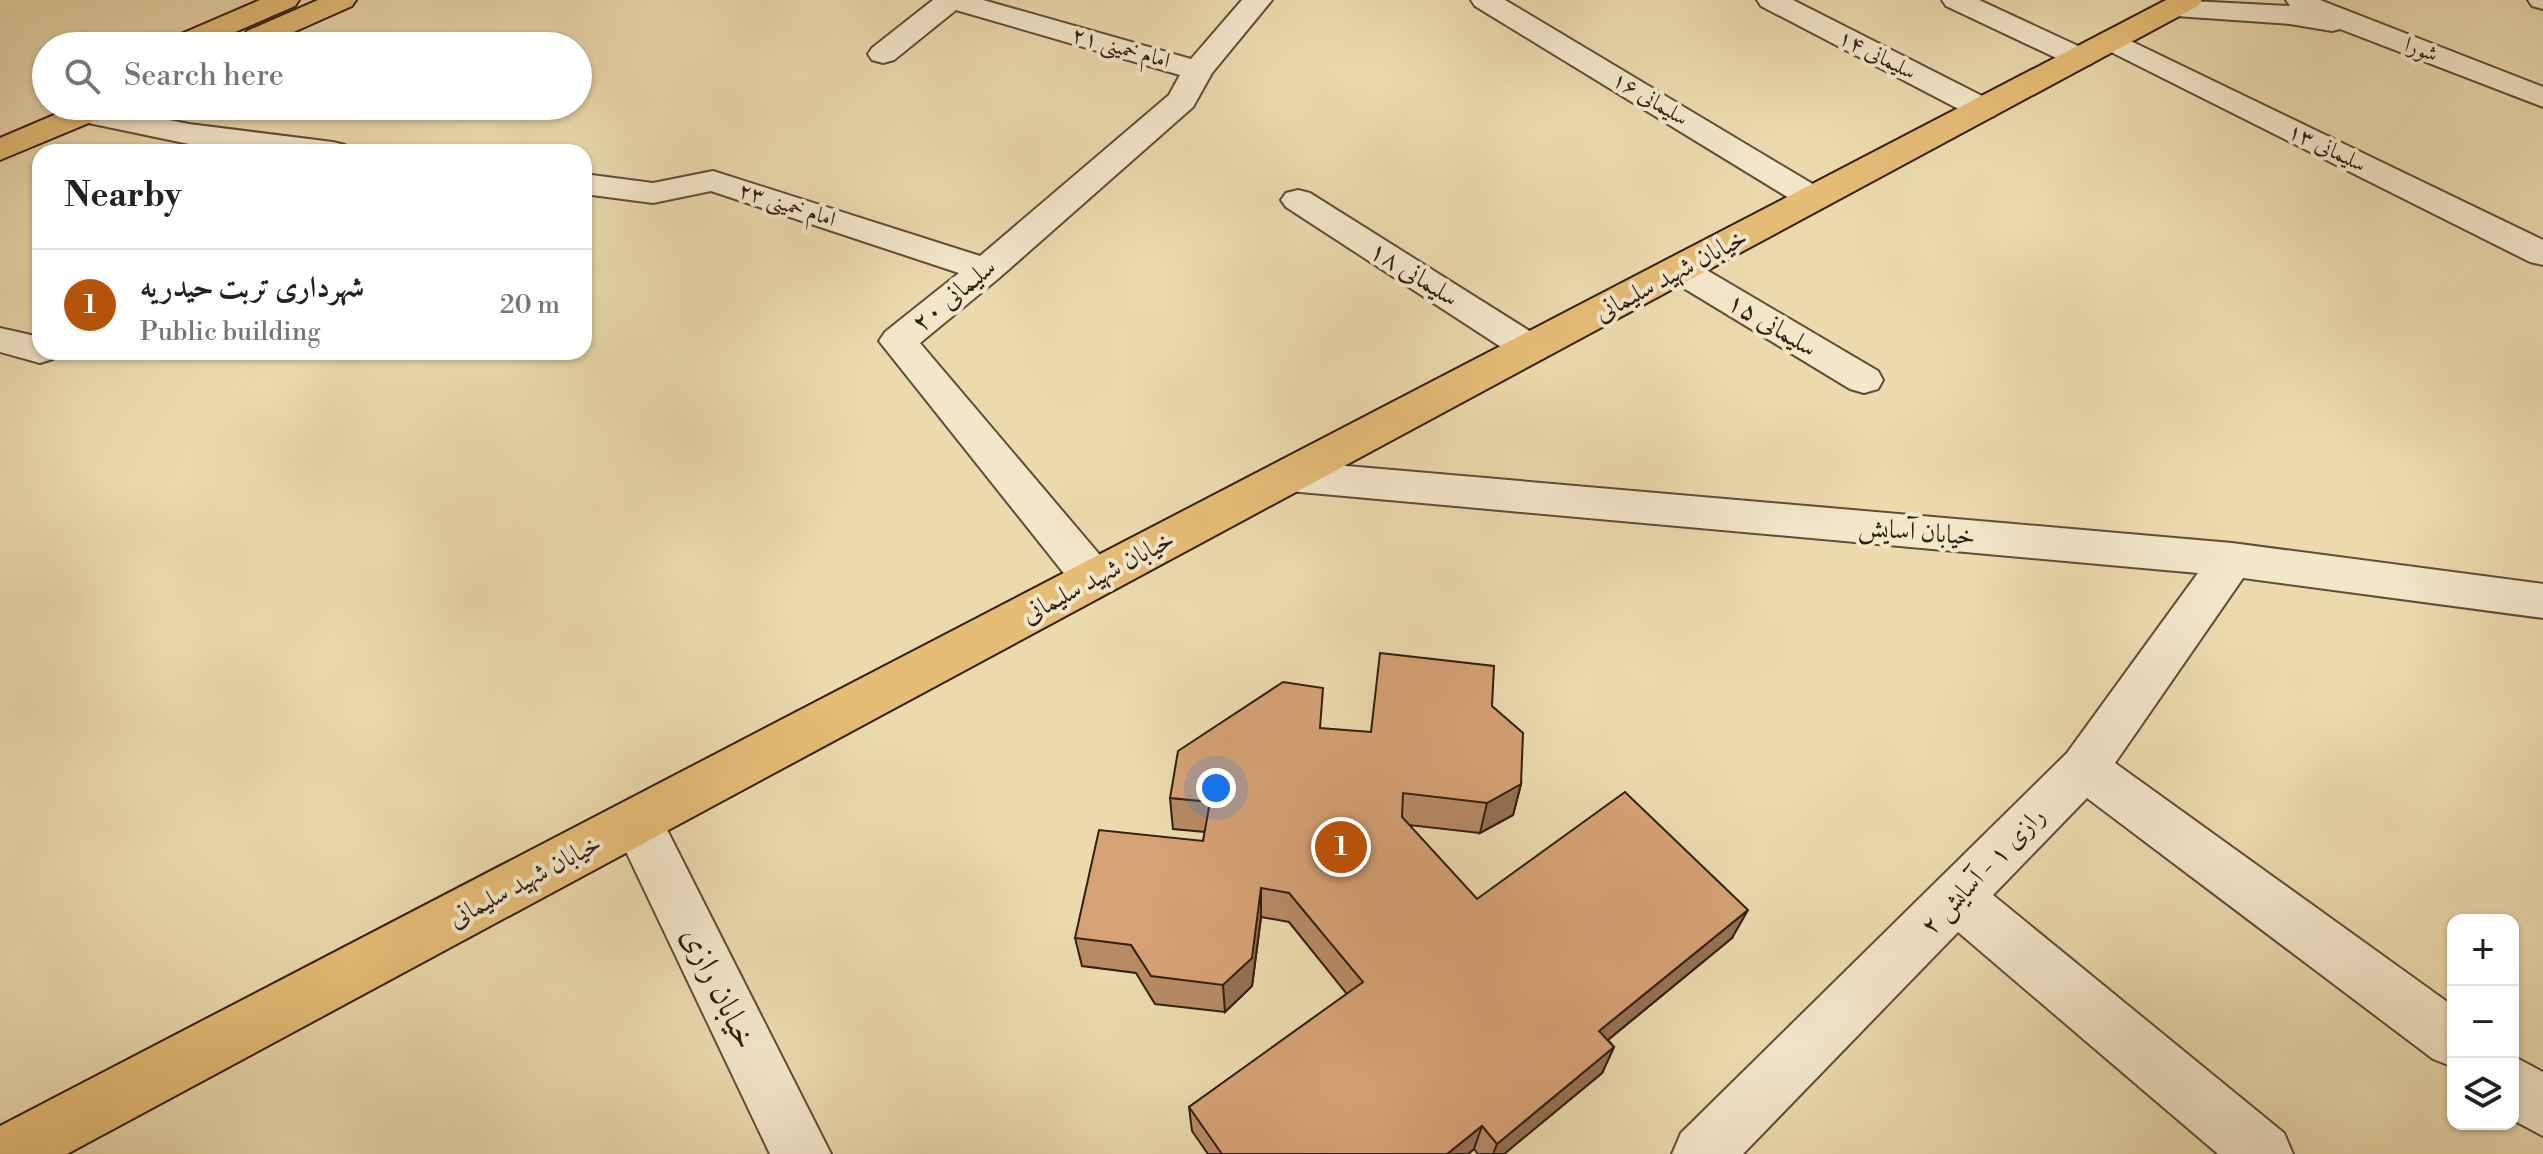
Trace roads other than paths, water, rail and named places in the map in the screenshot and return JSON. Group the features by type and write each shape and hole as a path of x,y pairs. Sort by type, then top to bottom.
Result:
{"main road":[{"path":"211,32 285,0"},
{"path":"270,32 342,0"},
{"name":"خیابان شهید سلیمانی","path":"7,1154 1814,199 2140,22"},
{"path":"0,123 32,116"},
{"path":"0,150 36,120"}],"street":[{"path":"883,54 951,0"},
{"name":"امام خمینی ۲۱","path":"951,0 1198,70"},
{"name":"سلیمانی ۲۰","path":"1094,579 898,341 986,270 1182,100 1198,70 1258,0"},
{"name":"سلیمانی ۱۶","path":"1485,0 1814,199"},
{"name":"سلیمانی ۱۴","path":"1771,0 1983,109"},
{"name":"سلیمانی ۱۳","path":"1956,0 2140,22 2543,254"},
{"name":"شورا","path":"2300,0 2543,98"},
{"name":"شورا","path":"2359,0 2543,72"},
{"path":"2140,22 2290,15 2387,37"},
{"path":"133,120 189,134 269,144"},
{"name":"امام خمینی ۲۳","path":"592,185 653,193 713,181 986,270"},
{"name":"سلیمانی ۱۸","path":"1298,200 1531,349"},
{"name":"سلیمانی ۱۵","path":"1680,270 1864,380"},
{"path":"0,340 32,348"},
{"name":"خیابان آسایش","path":"1289,476 2232,560 2543,601"},
{"name":"رازی ۱ - آسایش ۲","path":"1702,1154 2084,768 2232,560"},
{"path":"2084,768 2447,1036"},
{"name":"خیابان رازی","path":"637,822 801,1154"},
{"path":"1957,898 2263,1154"},
{"path":"2519,1089 2543,1107"}],"place":[{"name":"شهرداری تربت حیدریه","path":"1341,847"}]}
